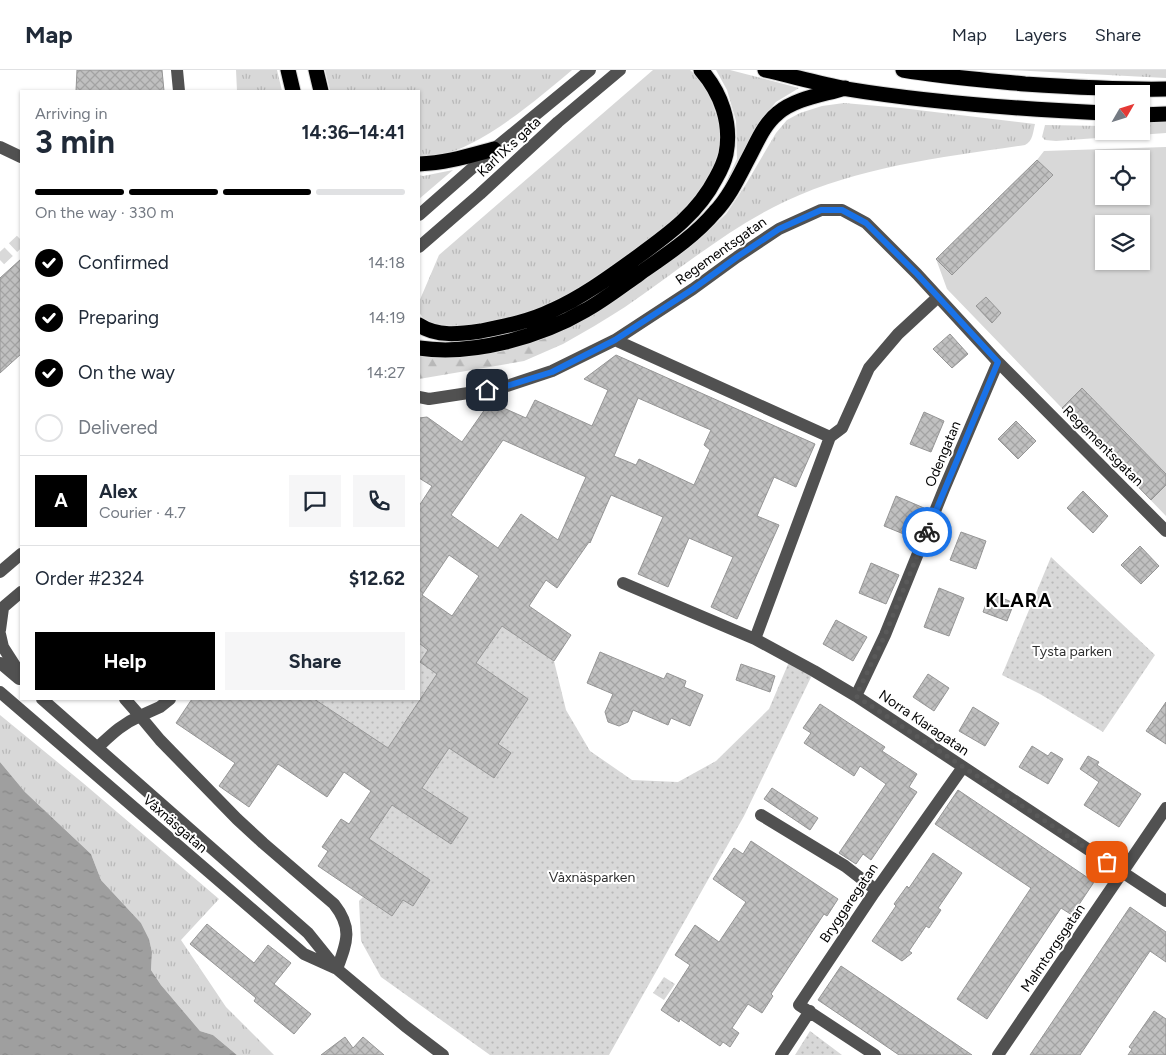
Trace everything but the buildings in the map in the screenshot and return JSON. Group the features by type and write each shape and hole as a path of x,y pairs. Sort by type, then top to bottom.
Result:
{"highway":[{"path":"288,70 293,90"},
{"path":"316,70 321,90"},
{"path":"420,326 436,332 468,333 500,327 545,314 595,286 685,220 698,207 712,186 721,170 726,154 728,123 719,97 701,70"},
{"path":"765,70 845,88 926,100 1095,113"},
{"path":"903,70 982,80 1061,86 1137,90 1166,89"},
{"path":"420,348 441,350 466,348 522,338 547,329 586,310 656,262 703,225 728,196 759,136 778,113 801,101 845,88"},
{"path":"1150,115 1166,114"},
{"path":"420,164 456,160 494,149"}],"street":[{"path":"177,70 179,90"},
{"name":"Karl IX:s gata","path":"420,214 494,149 590,70"},
{"name":"Karl IX:s gata","path":"420,246 558,122 620,70"},
{"path":"0,147 20,157"},
{"name":"Regementsgatan","path":"420,397 429,399 500,388 552,372 615,340 779,229 821,210 842,210 866,223 917,274 998,362 1166,531"},
{"path":"755,639 830,437 842,428 870,368 898,334 938,297"},
{"path":"615,340 830,437"},
{"name":"Odengatan","path":"856,696 885,635 998,362"},
{"path":"0,572 20,555"},
{"name":"Norra Klaragatan","path":"623,583 755,639 814,671 856,696 1166,901"},
{"path":"20,593 2,609 0,632 3,647 20,673"},
{"path":"0,663 20,680"},
{"name":"Våxnäsgatan","path":"0,692 304,954 337,969"},
{"name":"Våxnäsgatan","path":"43,700 308,933 337,969 404,1026 443,1055"},
{"path":"126,700 160,740 237,820 334,904 341,913 347,929 345,946 337,969"},
{"path":"98,747 124,723 169,700"},
{"name":"Bryggaregatan","path":"810,1011 799,1004 876,890 963,767"},
{"name":"Malmtorgsgatan","path":"998,1055 1166,808"},
{"path":"761,815 845,866 876,890"},
{"path":"782,1055 810,1011 875,1055"}],"green space":[{"path":"236,70 277,70 282,90 237,90"},
{"path":"325,70 572,70 524,109 486,135 467,146 448,153 427,157 420,156 420,90 330,90"},
{"path":"653,70 690,70 699,78 710,97 720,125 720,148 709,177 692,201 673,222 639,247 559,301 528,314 489,324 462,326 436,325 423,318 420,314 420,300 439,255"},
{"path":"716,70 730,70 799,88 776,102 761,120 730,186 725,184 737,159 736,121 727,90"},
{"path":"1009,70 1166,70 1166,78"},
{"path":"844,103 1035,124 1031,139 1025,145 903,164 873,171 814,189 786,201 744,224 625,307 563,344 563,330 590,316 652,274 702,237 726,214 776,133 787,120 800,113 822,106"},
{"path":"1166,120 1166,133 1150,134 1150,122"},
{"path":"1045,125 1095,126 1095,138 1045,140 1042,137"},
{"path":"1166,147 1166,516 947,289 936,259 1044,151"},
{"path":"453,170 420,198 420,175"},
{"path":"563,330 563,344 524,361 420,379 420,353 523,344"},
{"name":"Tysta parken","path":"1051,557 1155,655 1103,732 1040,694 1002,675"},
{"name":"Våxnäsparken","path":"502,626 554,661 566,710 590,751 632,780 678,782 716,761 769,709 789,662 814,671 744,816 609,1055 490,1055 381,977 361,941 359,901 363,897 392,916 403,900 413,906 430,880 369,839 392,805 451,844 468,818 422,788 449,748 494,778 510,753 424,695 381,758 309,710 315,700 420,700 420,662 511,725 528,699 476,663"},
{"name":"Våxnäsparken","path":"424,636 433,642 420,662 420,642"},
{"path":"0,715 219,899 181,940 226,1007 274,1055 237,1055 213,1035 200,1031 161,985 151,970 152,952 149,939 141,923 101,880 91,854 25,792 0,762"},
{"path":"664,977 675,984 664,1000 653,993"},
{"path":"810,1031 842,1055 795,1055"}],"water":[{"path":"0,762 25,792 91,854 101,880 141,923 149,939 152,952 151,970 161,985 200,1031 213,1035 237,1055 0,1055"}],"tunnel":[{"path":"0,260 20,241"}],"way so far":[{"path":"927,532 885,635 856,696 1107,862"}],"district":[{"name":"KLARA","path":"1019,600"}],"route":[{"path":"487,390 500,388 552,372 615,340 779,229 821,210 842,210 866,223 917,274 998,362 927,532"}]}
